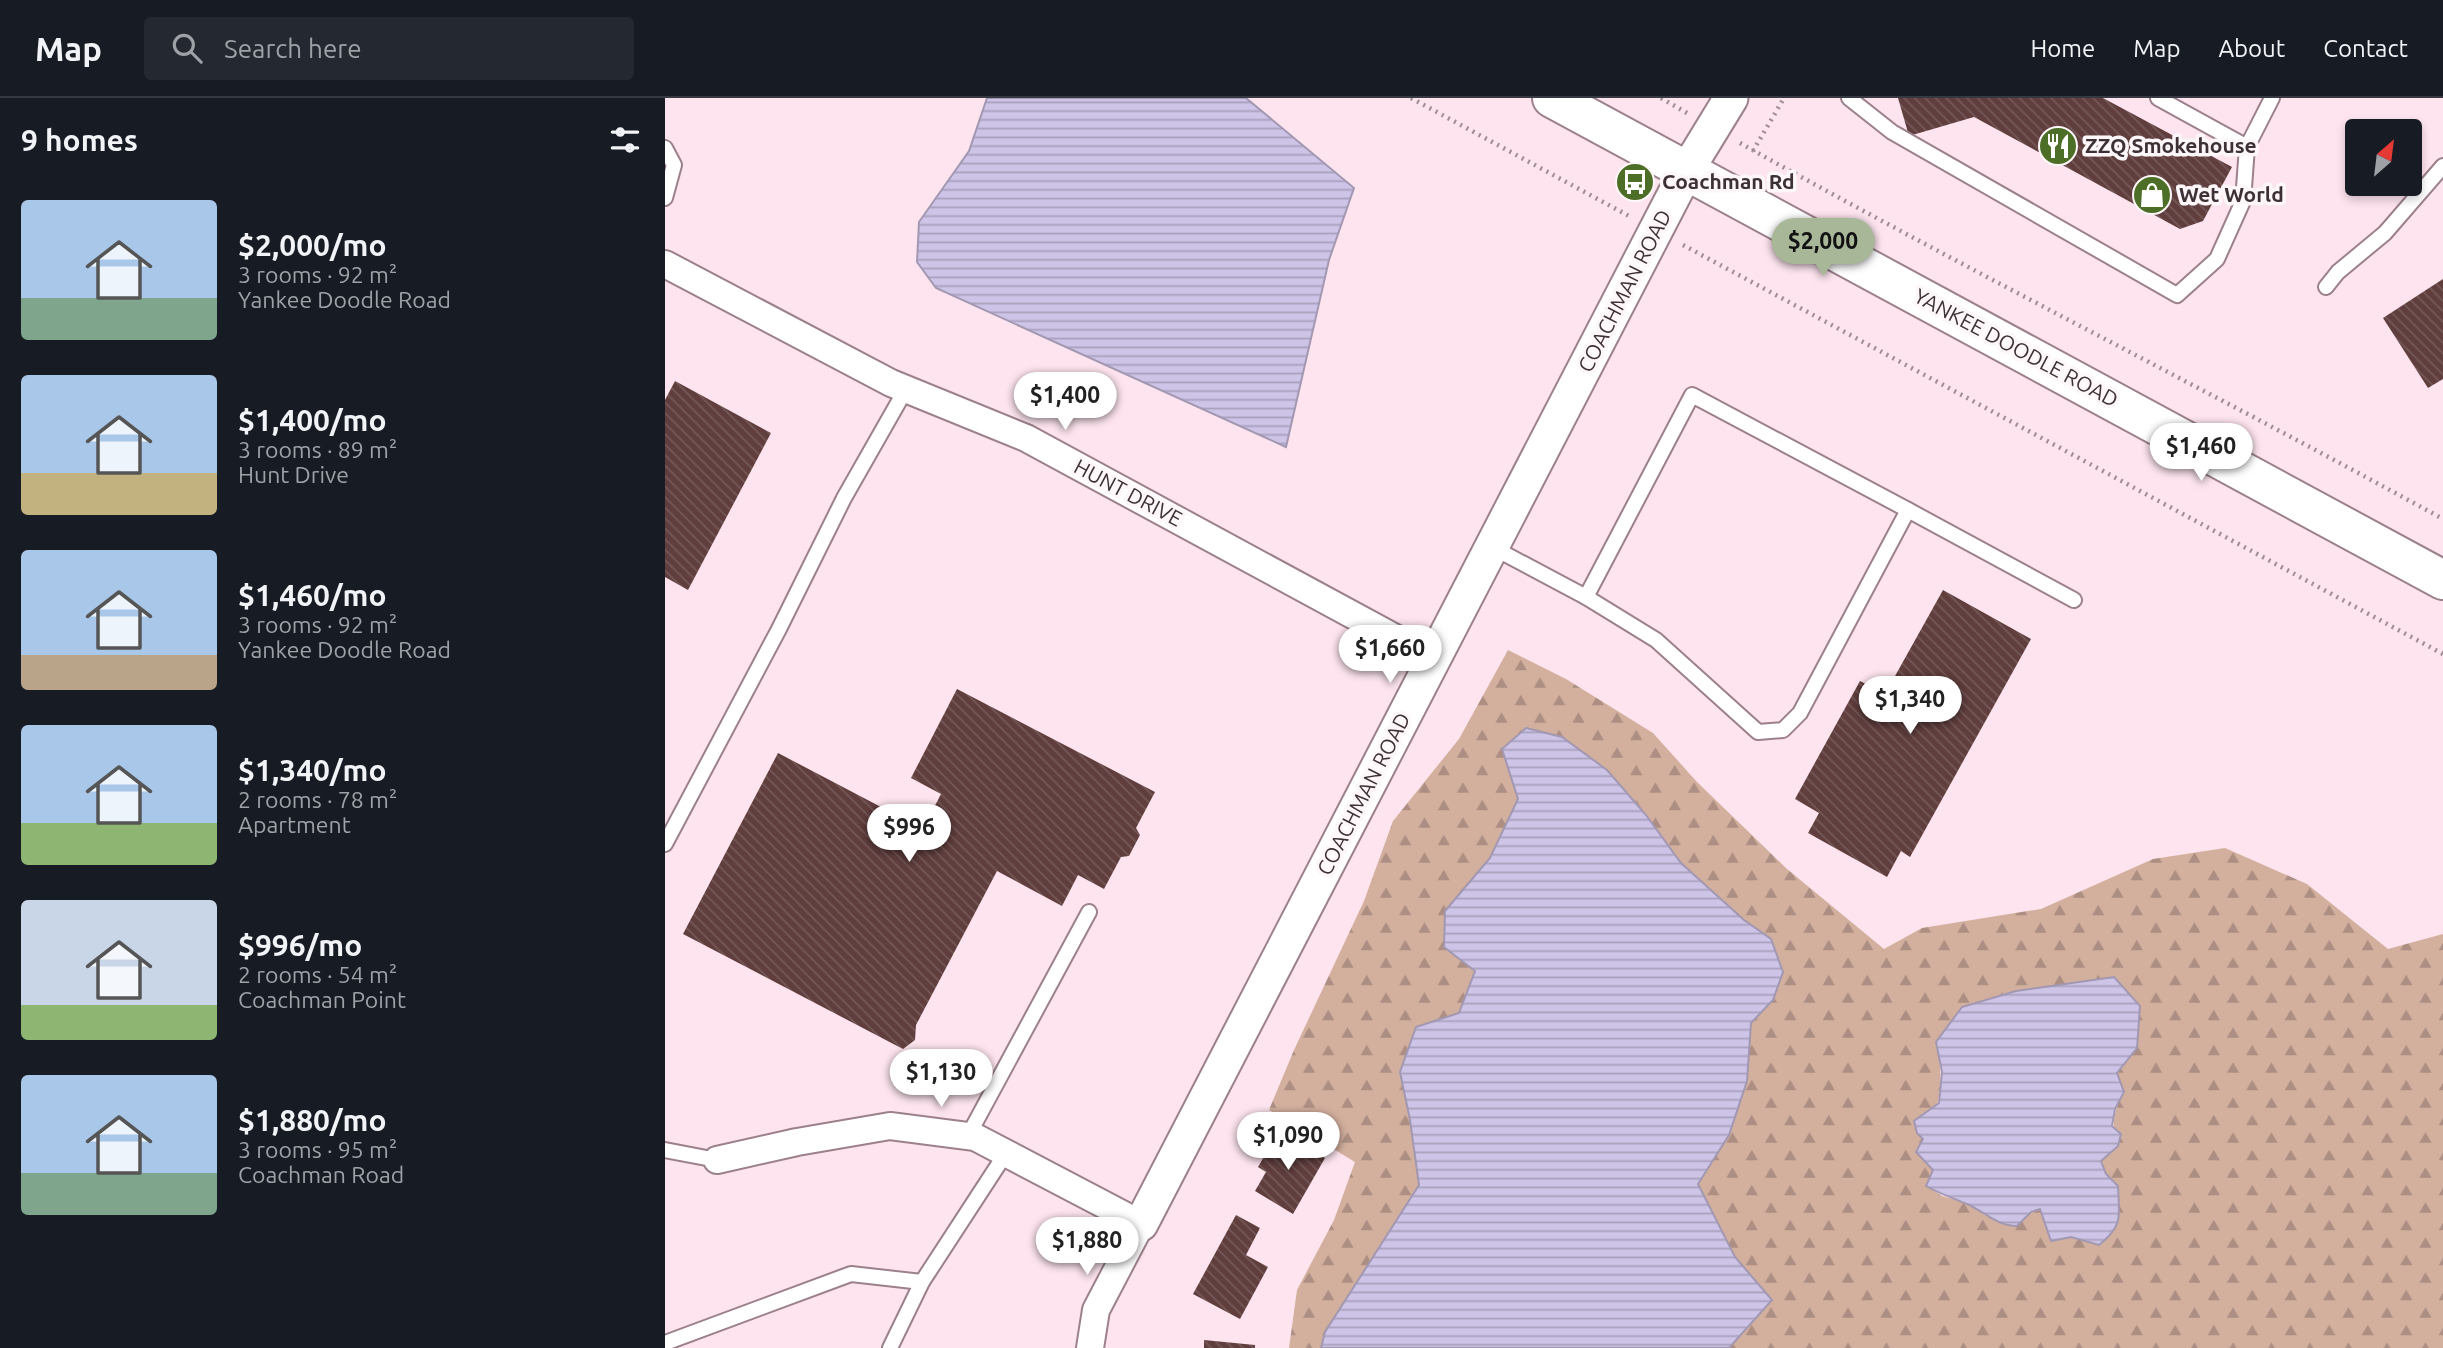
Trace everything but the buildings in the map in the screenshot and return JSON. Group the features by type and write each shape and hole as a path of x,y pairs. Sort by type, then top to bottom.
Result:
{"main road":[{"name":"YANKEE DOODLE ROAD","path":"1552,98 2443,580"}],"street":[{"name":"COACHMAN ROAD","path":"1090,1348 1097,1310 1141,1224 1688,170 1731,98"},
{"name":"HUNT DRIVE","path":"665,264 906,389 1026,438 1434,659"},
{"path":"717,1160 797,1142 890,1126 975,1137 1141,1224"}],"lane":[{"path":"1849,98 1892,132 2177,295 2217,258 2243,201 2247,147 2272,98"},
{"path":"2158,98 2247,147"},
{"path":"665,148 674,165 665,198"},
{"path":"2326,287 2338,272 2385,233 2443,166"},
{"path":"665,844 779,629 844,498 906,389"},
{"path":"1586,597 1692,395 2074,600"},
{"path":"1492,547 1586,597 1656,640 1758,732 1783,730 1800,713 1908,510"},
{"path":"968,1136 1089,912"},
{"path":"665,1150 717,1160"},
{"path":"890,1348 922,1283 1006,1153"},
{"path":"665,1343 851,1274 922,1283"}],"path":[{"path":"1411,98 2443,654"},
{"path":"1753,150 1784,98"},
{"path":"1666,99 1713,128 1947,255 2292,436 2443,519"}],"green space":[{"path":"1508,650 1566,679 1653,733 1697,782 1787,869 1884,949 1922,928 2041,909 2153,859 2225,848 2307,884 2388,949 2443,934 2443,1348 1729,1348 1772,1300 1735,1257 1698,1184 1729,1135 1747,1081 1751,1023 1773,1000 1771,939 1744,920 1681,863 1646,815 1607,770 1562,737 1526,728 1502,749 1518,798 1490,858 1445,911 1444,947 1475,971 1459,1013 1416,1027 1400,1072 1419,1185 1325,1332 1321,1348 1289,1348 1297,1290 1334,1220 1355,1162 1269,1110 1364,901 1393,821 1459,739","holes":["2114,977 2137,1048 2117,1073 2124,1092 2114,1118 2118,1146 2101,1161 2106,1174 2118,1186 2031,1212 2017,1226 1986,1216 1969,1204 1942,1196 1927,1186 1933,1170 1916,1152 1935,1112 1938,1099 1940,1073 1936,1042 1962,1007"]}],"shaded area":[{"path":"987,98 1246,98 1354,188 1329,260 1286,447 936,288 917,262 919,222 969,151"},
{"path":"1526,728 1562,737 1607,770 1646,815 1681,863 1744,920 1771,939 1783,972 1773,1000 1751,1023 1747,1081 1729,1135 1698,1184 1735,1257 1772,1300 1729,1348 1321,1348 1325,1332 1419,1185 1400,1072 1416,1027 1459,1013 1475,971 1444,947 1445,911 1490,858 1518,799 1502,749"},
{"path":"2114,977 2140,1006 2137,1048 2117,1073 2124,1092 2115,1109 2112,1126 2121,1134 2118,1146 2101,1161 2106,1174 2118,1186 2118,1219 2113,1232 2099,1245 2071,1237 2051,1241 2040,1209 2031,1212 2017,1226 2010,1225 1926,1186 1933,1170 1916,1152 1923,1139 1917,1133 1914,1121 1939,1103 1942,1072 1936,1042 1962,1007 2016,991"}],"place":[{"name":"ZZQ Smokehouse","path":"2058,146"},
{"name":"Coachman Rd","path":"1635,182"},
{"name":"Wet World","path":"2152,195"}]}
